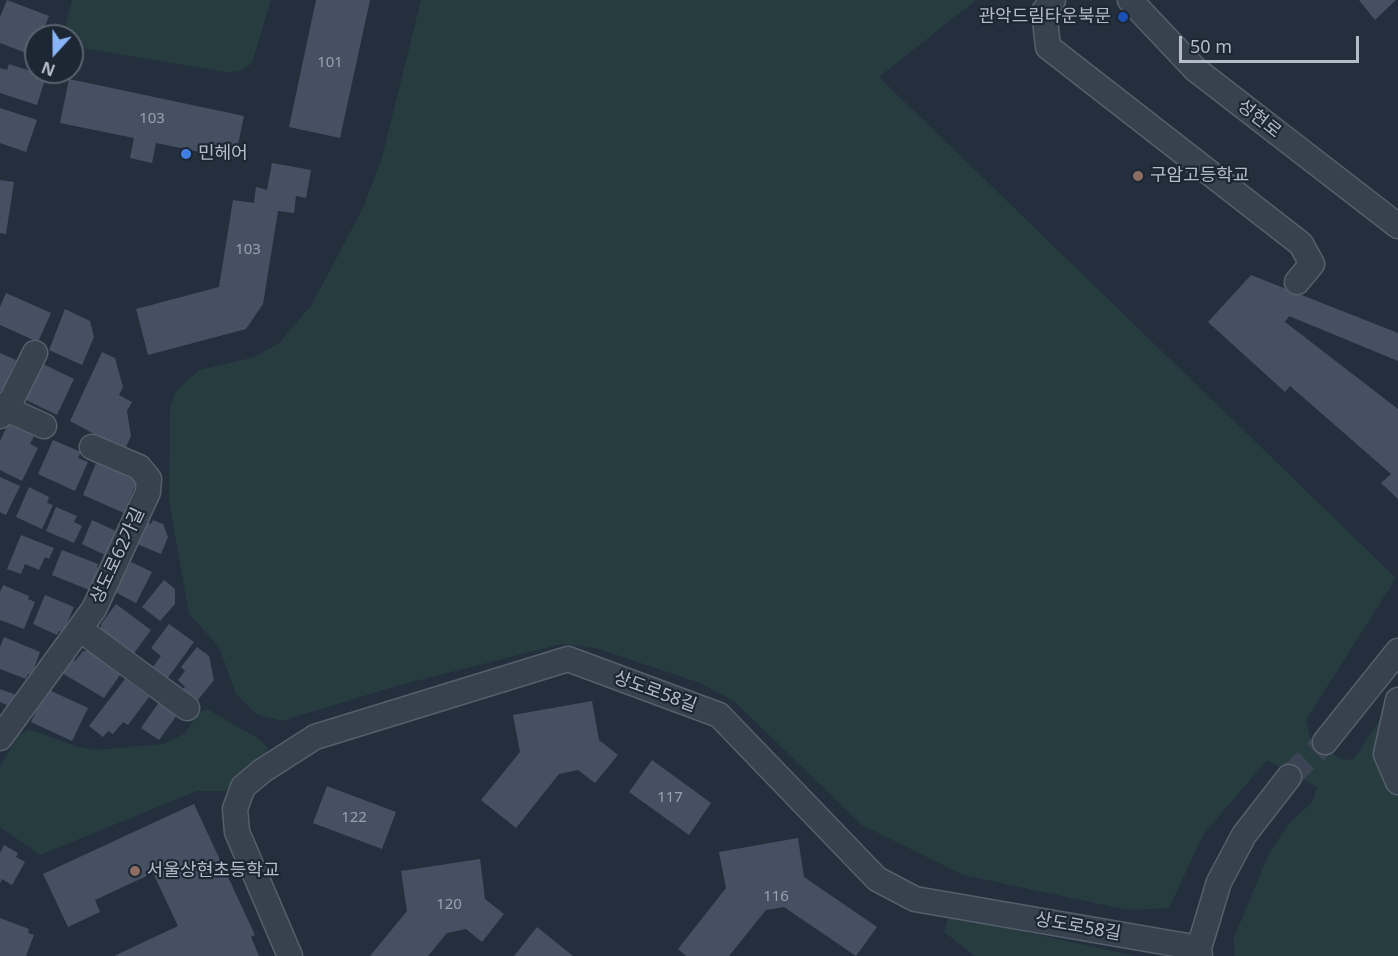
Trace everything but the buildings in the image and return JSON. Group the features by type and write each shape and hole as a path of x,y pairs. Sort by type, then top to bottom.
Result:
{"street":[{"path":"1053,0 1044,11 1048,47 1300,244 1312,264 1298,282"},
{"name":"성현로","path":"1131,0 1195,69 1398,226"},
{"path":"35,353 14,397 1,410 44,426"},
{"name":"상도로62가길","path":"0,738 35,687 81,630 110,580 148,492 149,480 140,467 92,447"},
{"path":"81,630 188,708"},
{"path":"1325,742 1398,651"},
{"name":"상도로58길","path":"290,956 237,832 235,808 243,787 261,771 315,737 568,659 719,715 877,879 915,899 1200,952"},
{"path":"1398,700 1386,754 1398,782"},
{"path":"1200,952 1219,882 1244,835 1289,777"}],"green space":[{"path":"72,0 271,0 252,63 241,71 226,72 84,48 84,24 66,24"},
{"path":"421,0 976,0 879,77 1396,578 1306,720 1310,738 1342,760 1354,759 1398,692 1398,956 1235,956 1233,940 1269,853 1292,820 1312,803 1317,787 1267,760 1203,835 1169,908 1128,910 963,875 862,825 734,701 700,683 596,648 562,644 396,686 282,721 256,714 236,694 219,647 189,614 169,500 170,408 176,391 199,370 255,357 279,343 311,306 363,208 381,161"},
{"path":"209,710 259,739 267,747 268,755 261,764 225,791 197,791 40,855 0,827 0,766 19,735 29,729 75,746 95,750 163,744 184,734 201,711"},
{"path":"952,916 1135,956 975,956 944,932 947,920"}],"tunnel":[{"path":"1289,777 1325,742"}],"place":[{"name":"관악드림타운북문","path":"1123,17"},
{"name":"민헤어","path":"186,154"},
{"name":"구암고등학교","path":"1138,176"},
{"name":"서울상현초등학교","path":"135,871"}]}
